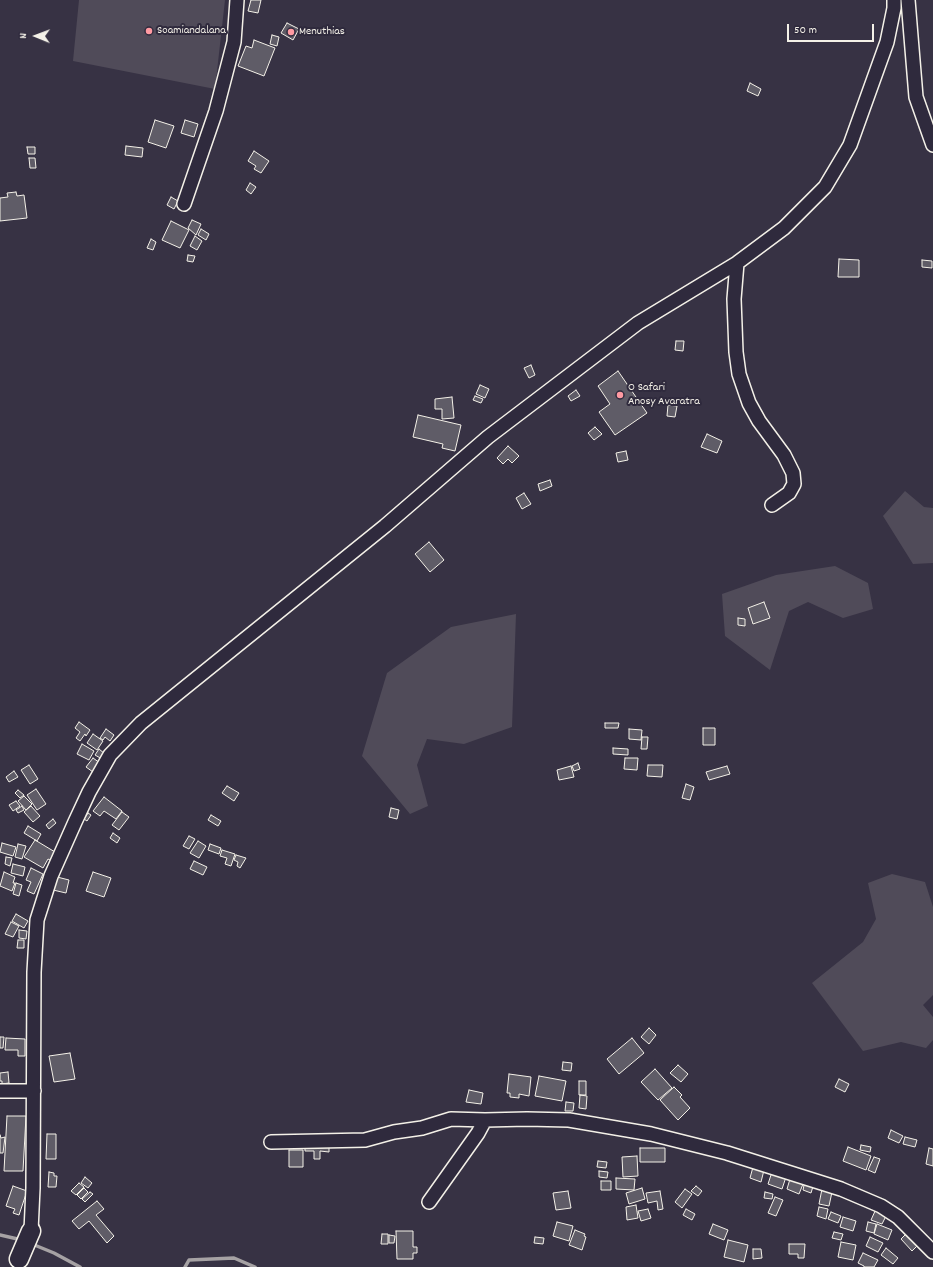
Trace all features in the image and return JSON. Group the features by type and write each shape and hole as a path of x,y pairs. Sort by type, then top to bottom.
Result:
{"street":[{"path":"184,204 216,111 234,42 237,0"},
{"path":"16,1263 31,1231 33,1188 34,972 37,920 52,876 75,822 89,792 110,755 141,723 379,531 488,437 638,322 737,263 784,228 825,187 850,145 887,42 894,8 894,0"},
{"path":"908,0 916,97 933,145"},
{"path":"737,263 734,299 736,352 739,374 749,403 759,421 784,455 793,473 794,484 789,493 772,505"},
{"path":"0,1091 34,1091"},
{"path":"271,1142 365,1140 394,1132 422,1128 451,1119 569,1120 651,1134 727,1153 841,1189 881,1206 898,1217 933,1252"},
{"path":"429,1202 478,1133 485,1120"}],"shaded area":[{"name":"Soamiandalana","path":"79,0 225,0 215,89 73,61"},
{"path":"905,491 924,507 933,508 933,563 913,564 883,516"},
{"path":"835,566 868,583 873,609 843,618 808,602 789,611 770,670 725,636 722,594 776,575"},
{"path":"516,614 512,727 464,744 427,739 417,765 428,806 410,814 362,756 387,673 451,627"},
{"path":"892,874 925,882 933,907 933,995 923,1005 933,1017 933,1040 926,1048 901,1042 863,1051 812,983 863,942 876,919 868,883"}],"building":[{"path":"251,0 261,0 258,13 248,11"},
{"path":"287,23 299,29 293,40 281,33"},
{"path":"272,35 279,37 277,46 270,44"},
{"path":"254,40 275,48 264,76 238,66 246,46 252,48"},
{"path":"750,83 761,89 758,96 747,91"},
{"path":"155,120 174,126 166,148 148,142"},
{"path":"185,120 198,124 194,137 181,133"},
{"path":"126,146 143,148 142,157 125,155"},
{"path":"27,147 35,147 35,154 28,154"},
{"path":"254,151 269,161 261,173 254,169 256,166 248,161"},
{"path":"29,158 35,158 36,168 30,168"},
{"path":"250,183 256,187 251,194 246,190"},
{"path":"16,192 17,196 24,195 27,218 0,221 0,198 8,197 7,193"},
{"path":"171,197 178,201 174,209 167,205"},
{"path":"192,220 201,224 196,235 188,228"},
{"path":"171,221 189,230 180,248 162,240"},
{"path":"201,229 209,234 206,240 198,235"},
{"path":"195,236 202,241 197,250 190,246"},
{"path":"151,239 156,242 153,250 147,248"},
{"path":"188,255 195,256 193,262 187,261"},
{"path":"839,259 859,260 859,277 838,277"},
{"path":"922,260 932,261 932,268 922,267"},
{"path":"676,341 684,341 683,351 675,350"},
{"path":"531,365 535,375 529,378 524,368"},
{"name":"O Safari Anosy Avaratra","path":"618,371 647,413 615,435 599,412 610,404 598,386"},
{"path":"480,385 489,389 485,398 476,394"},
{"path":"576,390 580,396 571,401 568,396"},
{"path":"475,396 483,399 481,403 473,400"},
{"path":"452,397 454,418 442,419 442,409 435,409 435,399"},
{"path":"668,405 677,406 675,417 667,416"},
{"path":"418,415 461,425 455,451 442,448 443,444 413,437"},
{"path":"595,427 602,434 594,440 588,433"},
{"path":"707,434 722,441 717,453 701,447"},
{"path":"508,446 519,456 512,463 508,459 503,464 497,458"},
{"path":"626,451 628,460 618,462 616,453"},
{"path":"550,480 552,486 540,491 538,484"},
{"path":"524,493 531,504 522,509 516,498"},
{"path":"429,542 444,560 430,572 415,554"},
{"path":"764,602 770,618 753,624 748,608"},
{"path":"738,618 745,619 745,626 738,625"},
{"path":"79,722 90,730 80,741 76,738 80,732 75,728"},
{"path":"605,723 619,723 618,728 605,728"},
{"path":"703,728 715,728 715,745 703,745"},
{"path":"106,729 114,735 110,741 105,737 103,740 100,738"},
{"path":"629,729 642,730 641,740 629,739"},
{"path":"93,734 103,741 97,750 87,743"},
{"path":"642,737 648,737 647,749 641,749"},
{"path":"82,744 94,751 89,760 77,754"},
{"path":"613,748 628,749 628,755 613,754"},
{"path":"99,749 105,754 102,759 95,755"},
{"path":"93,758 100,763 93,772 86,767"},
{"path":"625,758 638,758 637,770 624,769"},
{"path":"578,763 580,769 574,771 572,766"},
{"path":"29,765 38,779 30,784 21,770"},
{"path":"648,765 663,765 662,777 647,776"},
{"path":"571,766 574,777 559,780 557,770"},
{"path":"727,766 730,774 709,780 706,772"},
{"path":"14,771 18,777 9,782 6,777"},
{"path":"686,784 694,787 690,800 682,798"},
{"path":"227,786 239,793 234,801 222,793"},
{"path":"36,789 46,804 37,810 27,795"},
{"path":"18,790 24,795 20,798 15,793"},
{"path":"24,796 32,804 26,810 18,801"},
{"path":"104,797 122,811 116,819 104,811 100,816 93,811"},
{"path":"16,801 20,806 13,811 9,805"},
{"path":"22,806 24,810 18,813 16,810"},
{"path":"31,806 40,816 33,822 24,812"},
{"path":"391,808 399,810 397,819 389,817"},
{"path":"122,812 129,817 119,830 112,825"},
{"path":"88,813 91,815 87,821 84,819"},
{"path":"211,815 221,821 218,826 208,820"},
{"path":"53,819 56,823 49,829 46,825"},
{"path":"28,826 41,834 37,841 24,833"},
{"path":"113,833 120,838 117,843 110,838"},
{"path":"189,836 195,839 189,849 183,846"},
{"path":"35,840 55,852 50,860 48,859 43,868 24,857"},
{"path":"198,841 206,846 199,858 190,853"},
{"path":"2,843 16,847 13,856 0,852"},
{"path":"18,844 26,846 22,859 15,857"},
{"path":"210,844 221,848 219,854 208,850"},
{"path":"222,850 235,854 231,866 225,864 227,858 220,856"},
{"path":"236,855 246,858 240,868 237,866 238,862 234,860"},
{"path":"6,857 12,858 10,866 5,864"},
{"path":"194,861 207,867 203,875 190,869"},
{"path":"13,864 25,867 23,876 11,873"},
{"path":"31,868 43,874 34,894 27,891 31,882 26,880"},
{"path":"4,872 15,877 13,883 15,883 12,891 0,886"},
{"path":"93,872 111,878 104,897 86,891"},
{"path":"57,877 69,880 66,893 53,890"},
{"path":"16,883 22,885 19,896 13,894"},
{"path":"16,914 28,921 24,928 12,921"},
{"path":"11,922 19,926 13,937 5,934"},
{"path":"19,930 27,931 26,939 19,938"},
{"path":"18,940 24,940 24,948 17,948"},
{"path":"649,1028 656,1035 649,1044 641,1037"},
{"path":"0,1037 4,1037 3,1048 0,1048"},
{"path":"6,1038 25,1039 25,1056 18,1056 18,1050 5,1050"},
{"path":"632,1038 644,1053 619,1074 607,1059"},
{"path":"70,1053 75,1079 54,1082 49,1056"},
{"path":"563,1062 572,1063 571,1071 562,1070"},
{"path":"678,1065 688,1074 681,1082 670,1073"},
{"path":"655,1069 672,1088 658,1100 641,1082"},
{"path":"8,1072 9,1083 2,1084 2,1081 0,1081 0,1073"},
{"path":"509,1074 531,1077 529,1096 519,1094 519,1098 510,1097 510,1093 507,1093"},
{"path":"539,1076 566,1081 562,1101 535,1096"},
{"path":"839,1079 849,1084 845,1092 835,1087"},
{"path":"579,1081 586,1081 586,1095 579,1095"},
{"path":"674,1087 682,1095 680,1097 690,1108 678,1120 660,1100"},
{"path":"469,1090 483,1093 481,1104 466,1102"},
{"path":"580,1095 587,1096 586,1109 579,1108"},
{"path":"566,1102 574,1103 573,1111 565,1111"},
{"path":"7,1116 26,1116 23,1171 4,1171"},
{"path":"891,1130 903,1136 899,1143 888,1138"},
{"path":"47,1134 56,1134 56,1159 46,1159"},
{"path":"0,1135 1,1138 5,1137 3,1153 0,1153"},
{"path":"905,1137 917,1140 915,1147 903,1144"},
{"path":"305,1145 329,1146 329,1152 320,1151 320,1159 314,1159 314,1151 305,1151"},
{"path":"861,1145 871,1147 870,1152 860,1150"},
{"path":"848,1147 871,1156 866,1170 843,1161"},
{"path":"640,1148 665,1148 665,1162 640,1162"},
{"path":"929,1148 933,1149 933,1166 926,1164"},
{"path":"289,1150 303,1150 303,1167 289,1167"},
{"path":"637,1156 638,1176 623,1177 622,1157"},
{"path":"874,1157 880,1159 875,1173 868,1170"},
{"path":"598,1161 607,1162 606,1168 597,1167"},
{"path":"753,1167 764,1170 761,1182 750,1178"},
{"path":"599,1171 608,1172 607,1178 599,1177"},
{"path":"49,1172 54,1173 54,1176 57,1176 56,1187 48,1187"},
{"path":"772,1172 786,1177 782,1189 768,1184"},
{"path":"85,1177 92,1183 88,1188 81,1183"},
{"path":"616,1178 635,1179 634,1190 616,1189"},
{"path":"790,1179 803,1184 799,1194 787,1189"},
{"path":"601,1181 611,1181 611,1190 601,1190"},
{"path":"805,1181 814,1183 811,1193 803,1190"},
{"path":"79,1183 84,1187 76,1195 71,1191"},
{"path":"13,1186 27,1191 19,1215 13,1213 15,1209 6,1206"},
{"path":"696,1186 702,1191 698,1196 691,1191"},
{"path":"84,1188 88,1192 81,1199 77,1195"},
{"path":"642,1188 645,1199 629,1204 626,1193"},
{"path":"685,1189 692,1194 682,1208 675,1202"},
{"path":"822,1189 832,1192 829,1206 819,1204"},
{"path":"568,1191 571,1208 556,1210 553,1193"},
{"path":"660,1191 663,1209 658,1210 657,1201 648,1203 646,1193"},
{"path":"90,1192 93,1194 85,1202 82,1199"},
{"path":"765,1192 773,1194 772,1199 764,1198"},
{"path":"775,1197 783,1200 776,1216 768,1213"},
{"path":"97,1201 104,1209 96,1215 114,1236 107,1243 89,1221 79,1229 72,1221"},
{"path":"636,1205 638,1218 627,1220 626,1207"},
{"path":"819,1207 828,1209 826,1219 817,1216"},
{"path":"648,1209 651,1218 641,1221 638,1211"},
{"path":"686,1209 695,1214 692,1220 683,1215"},
{"path":"876,1209 887,1214 882,1224 871,1220"},
{"path":"831,1212 841,1216 838,1223 828,1219"},
{"path":"843,1217 856,1221 853,1231 840,1227"},
{"path":"557,1222 573,1226 569,1241 553,1236"},
{"path":"868,1222 876,1224 874,1233 866,1231"},
{"path":"713,1224 728,1230 724,1240 709,1234"},
{"path":"877,1224 892,1230 888,1240 874,1234"},
{"path":"575,1230 585,1234 584,1236 586,1237 582,1250 569,1245"},
{"path":"396,1231 413,1231 413,1247 417,1247 417,1253 413,1253 413,1259 397,1259"},
{"path":"834,1232 843,1234 841,1240 832,1238"},
{"path":"908,1232 919,1244 912,1251 901,1239"},
{"path":"382,1234 388,1234 388,1244 381,1244"},
{"path":"389,1235 395,1236 394,1243 389,1243"},
{"path":"535,1237 544,1238 543,1244 534,1243"},
{"path":"870,1237 883,1243 878,1252 866,1246"},
{"path":"728,1240 748,1245 744,1262 724,1257"},
{"path":"841,1242 856,1245 853,1260 838,1257"},
{"path":"789,1244 805,1244 804,1258 798,1258 798,1254 789,1254"},
{"path":"886,1248 898,1258 893,1264 881,1255"},
{"path":"753,1249 761,1249 762,1258 753,1259"},
{"path":"863,1253 878,1260 874,1267 864,1267 858,1263"}],"waterway":[{"path":"0,1235 22,1240"},
{"path":"32,1244 54,1253 80,1267"},
{"path":"185,1267 189,1260 234,1258 255,1267"}],"place":[{"name":"Soamiandalana","path":"149,31"},
{"name":"Menuthias","path":"291,32"},
{"name":"O Safari Anosy Avaratra","path":"620,395"}]}
